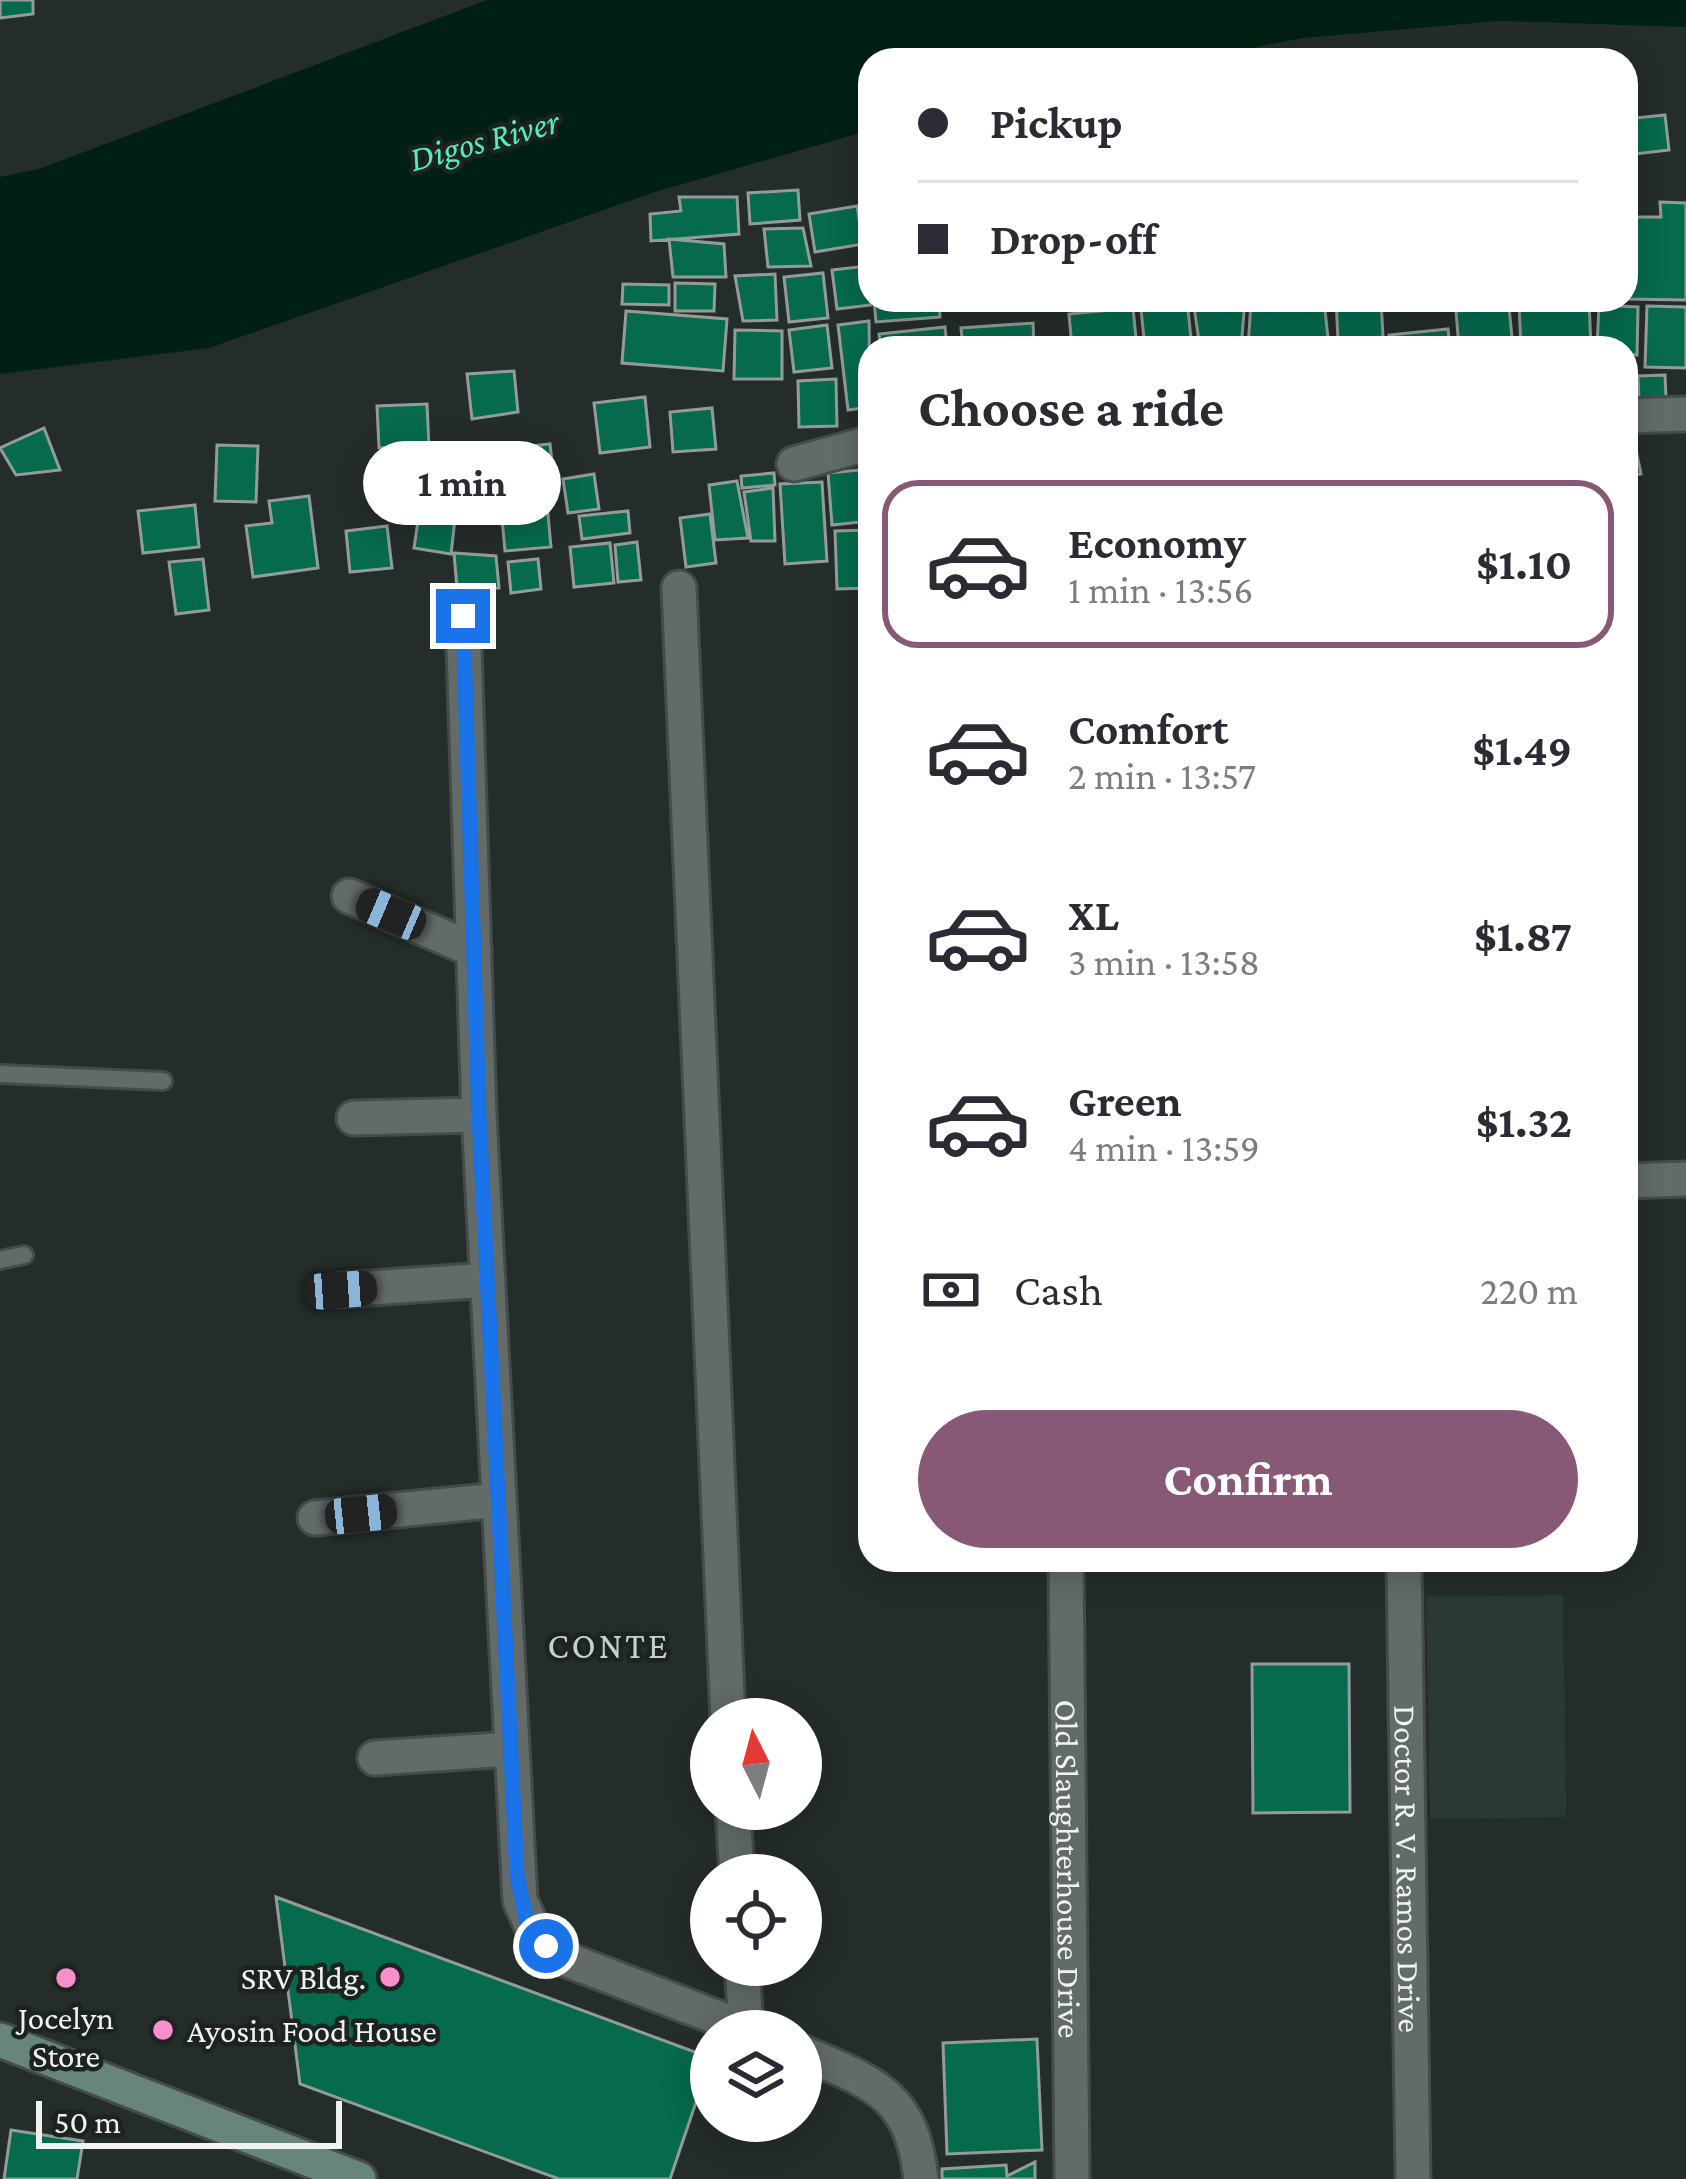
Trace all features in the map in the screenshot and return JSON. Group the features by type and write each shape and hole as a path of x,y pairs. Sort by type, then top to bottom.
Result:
{"main road":[{"path":"0,2040 359,2179"}],"street":[{"path":"1638,416 1686,414"},
{"path":"794,464 858,446"},
{"path":"679,588 727,1698"},
{"path":"463,616 479,1115 518,1887 535,1934 565,1959 697,2010"},
{"path":"349,896 474,950"},
{"path":"354,1118 479,1115"},
{"path":"1638,1180 1686,1179"},
{"path":"341,1290 488,1280"},
{"path":"315,1518 499,1500"},
{"name":"Old Slaughterhouse Drive","path":"1066,1572 1072,2179"},
{"name":"Doctor R. V. Ramos Drive","path":"1404,1572 1413,2179"},
{"path":"375,1758 511,1749"},
{"path":"822,2062 887,2093 911,2129 921,2179"}],"lane":[{"path":"0,1075 163,1081"},
{"path":"0,1260 24,1255"}],"shaded area":[{"path":"1563,1595 1566,1817 1430,1819 1426,1597"}],"water":[{"name":"Digos River","path":"487,0 1686,0 1686,27 1499,21 1303,38 1251,48 858,48 858,133 655,192 209,348 0,374 0,177 39,169"}],"building":[{"path":"0,0 33,0 33,14 0,18"},
{"path":"1665,115 1669,150 1638,154 1638,118"},
{"path":"798,190 800,220 750,224 748,193"},
{"path":"679,197 737,197 739,234 651,241 650,214 681,211"},
{"path":"1660,202 1686,203 1686,300 1638,299 1638,217 1661,217"},
{"path":"857,206 858,245 815,252 809,214"},
{"path":"803,228 811,266 768,267 764,229"},
{"path":"669,239 724,244 726,277 673,277"},
{"path":"858,267 858,307 837,309 832,270"},
{"path":"823,273 828,318 789,322 784,277"},
{"path":"775,274 777,320 743,321 735,276"},
{"path":"675,283 715,284 714,311 675,311"},
{"path":"623,284 669,285 669,305 622,304"},
{"path":"1647,306 1686,307 1686,368 1645,367"},
{"path":"626,311 727,319 723,371 622,363"},
{"path":"875,312 940,312 940,317 876,322"},
{"path":"1133,312 1136,336 1071,336 1069,314"},
{"path":"1141,312 1188,312 1191,336 1144,336"},
{"path":"1195,312 1244,312 1242,336 1198,336"},
{"path":"1250,312 1325,312 1328,336 1249,336"},
{"path":"1337,312 1382,312 1383,336 1338,336"},
{"path":"1456,312 1509,312 1512,336 1458,336"},
{"path":"1519,312 1589,312 1590,336 1520,336"},
{"path":"1599,312 1638,312 1637,336 1598,336"},
{"path":"869,321 869,336 858,336 858,409 848,410 838,325"},
{"path":"1033,323 1034,336 962,336 961,328"},
{"path":"827,325 832,368 794,372 789,330"},
{"path":"945,327 946,336 879,336"},
{"path":"1448,329 1449,336 1389,336"},
{"path":"735,330 782,331 782,379 734,379"},
{"path":"514,371 518,412 472,419 467,374"},
{"path":"1665,375 1666,397 1639,398 1638,376"},
{"path":"836,379 837,426 799,427 798,381"},
{"path":"645,397 650,447 600,453 594,403"},
{"path":"427,404 429,447 379,448 377,406"},
{"path":"712,408 716,449 673,452 670,412"},
{"path":"44,428 60,470 16,475 0,448"},
{"path":"550,444 555,489 509,494 504,449"},
{"path":"217,445 258,446 256,502 215,501"},
{"path":"858,470 858,522 832,525 828,473"},
{"path":"774,473 775,485 742,488 741,476"},
{"path":"594,474 599,509 568,513 563,479"},
{"path":"737,481 748,538 715,540 709,485"},
{"path":"822,482 827,561 785,564 780,484"},
{"path":"773,488 775,541 751,541 744,492"},
{"path":"309,496 318,568 253,577 246,526 272,523 269,501"},
{"path":"496,498 499,519 472,523 469,501"},
{"path":"547,504 551,547 505,551 501,508"},
{"path":"195,505 199,547 143,553 138,511"},
{"path":"628,511 630,533 582,539 579,516"},
{"path":"419,514 455,519 451,554 414,548"},
{"path":"710,514 716,563 686,567 680,518"},
{"path":"387,526 392,568 350,572 346,531"},
{"path":"858,530 858,588 837,589 835,531"},
{"path":"637,542 641,580 618,582 615,545"},
{"path":"610,543 614,583 574,587 570,547"},
{"path":"454,553 496,556 499,588 475,590 475,598 458,600"},
{"path":"203,559 209,610 176,614 169,562"},
{"path":"538,559 541,589 511,593 508,562"},
{"path":"1252,1664 1349,1664 1350,1812 1253,1813"},
{"name":"SRV Bldg.","path":"276,1897 690,2050 690,2120 670,2179 559,2179 300,2084"},
{"path":"1037,2039 1042,2150 947,2154 943,2043"},
{"path":"11,2130 83,2141 77,2179 4,2179"},
{"path":"1035,2162 1035,2179 942,2179 942,2169 1006,2165 1007,2176"}],"place":[{"name":"SRV Bldg.","path":"390,1977"},
{"name":"Jocelyn Store","path":"66,1978"},
{"name":"Ayosin Food House","path":"163,2030"}],"district":[{"name":"CONTE","path":"609,1645"}],"route":[{"path":"463,616 479,1115 517,1875 527,1923 546,1946"}]}
